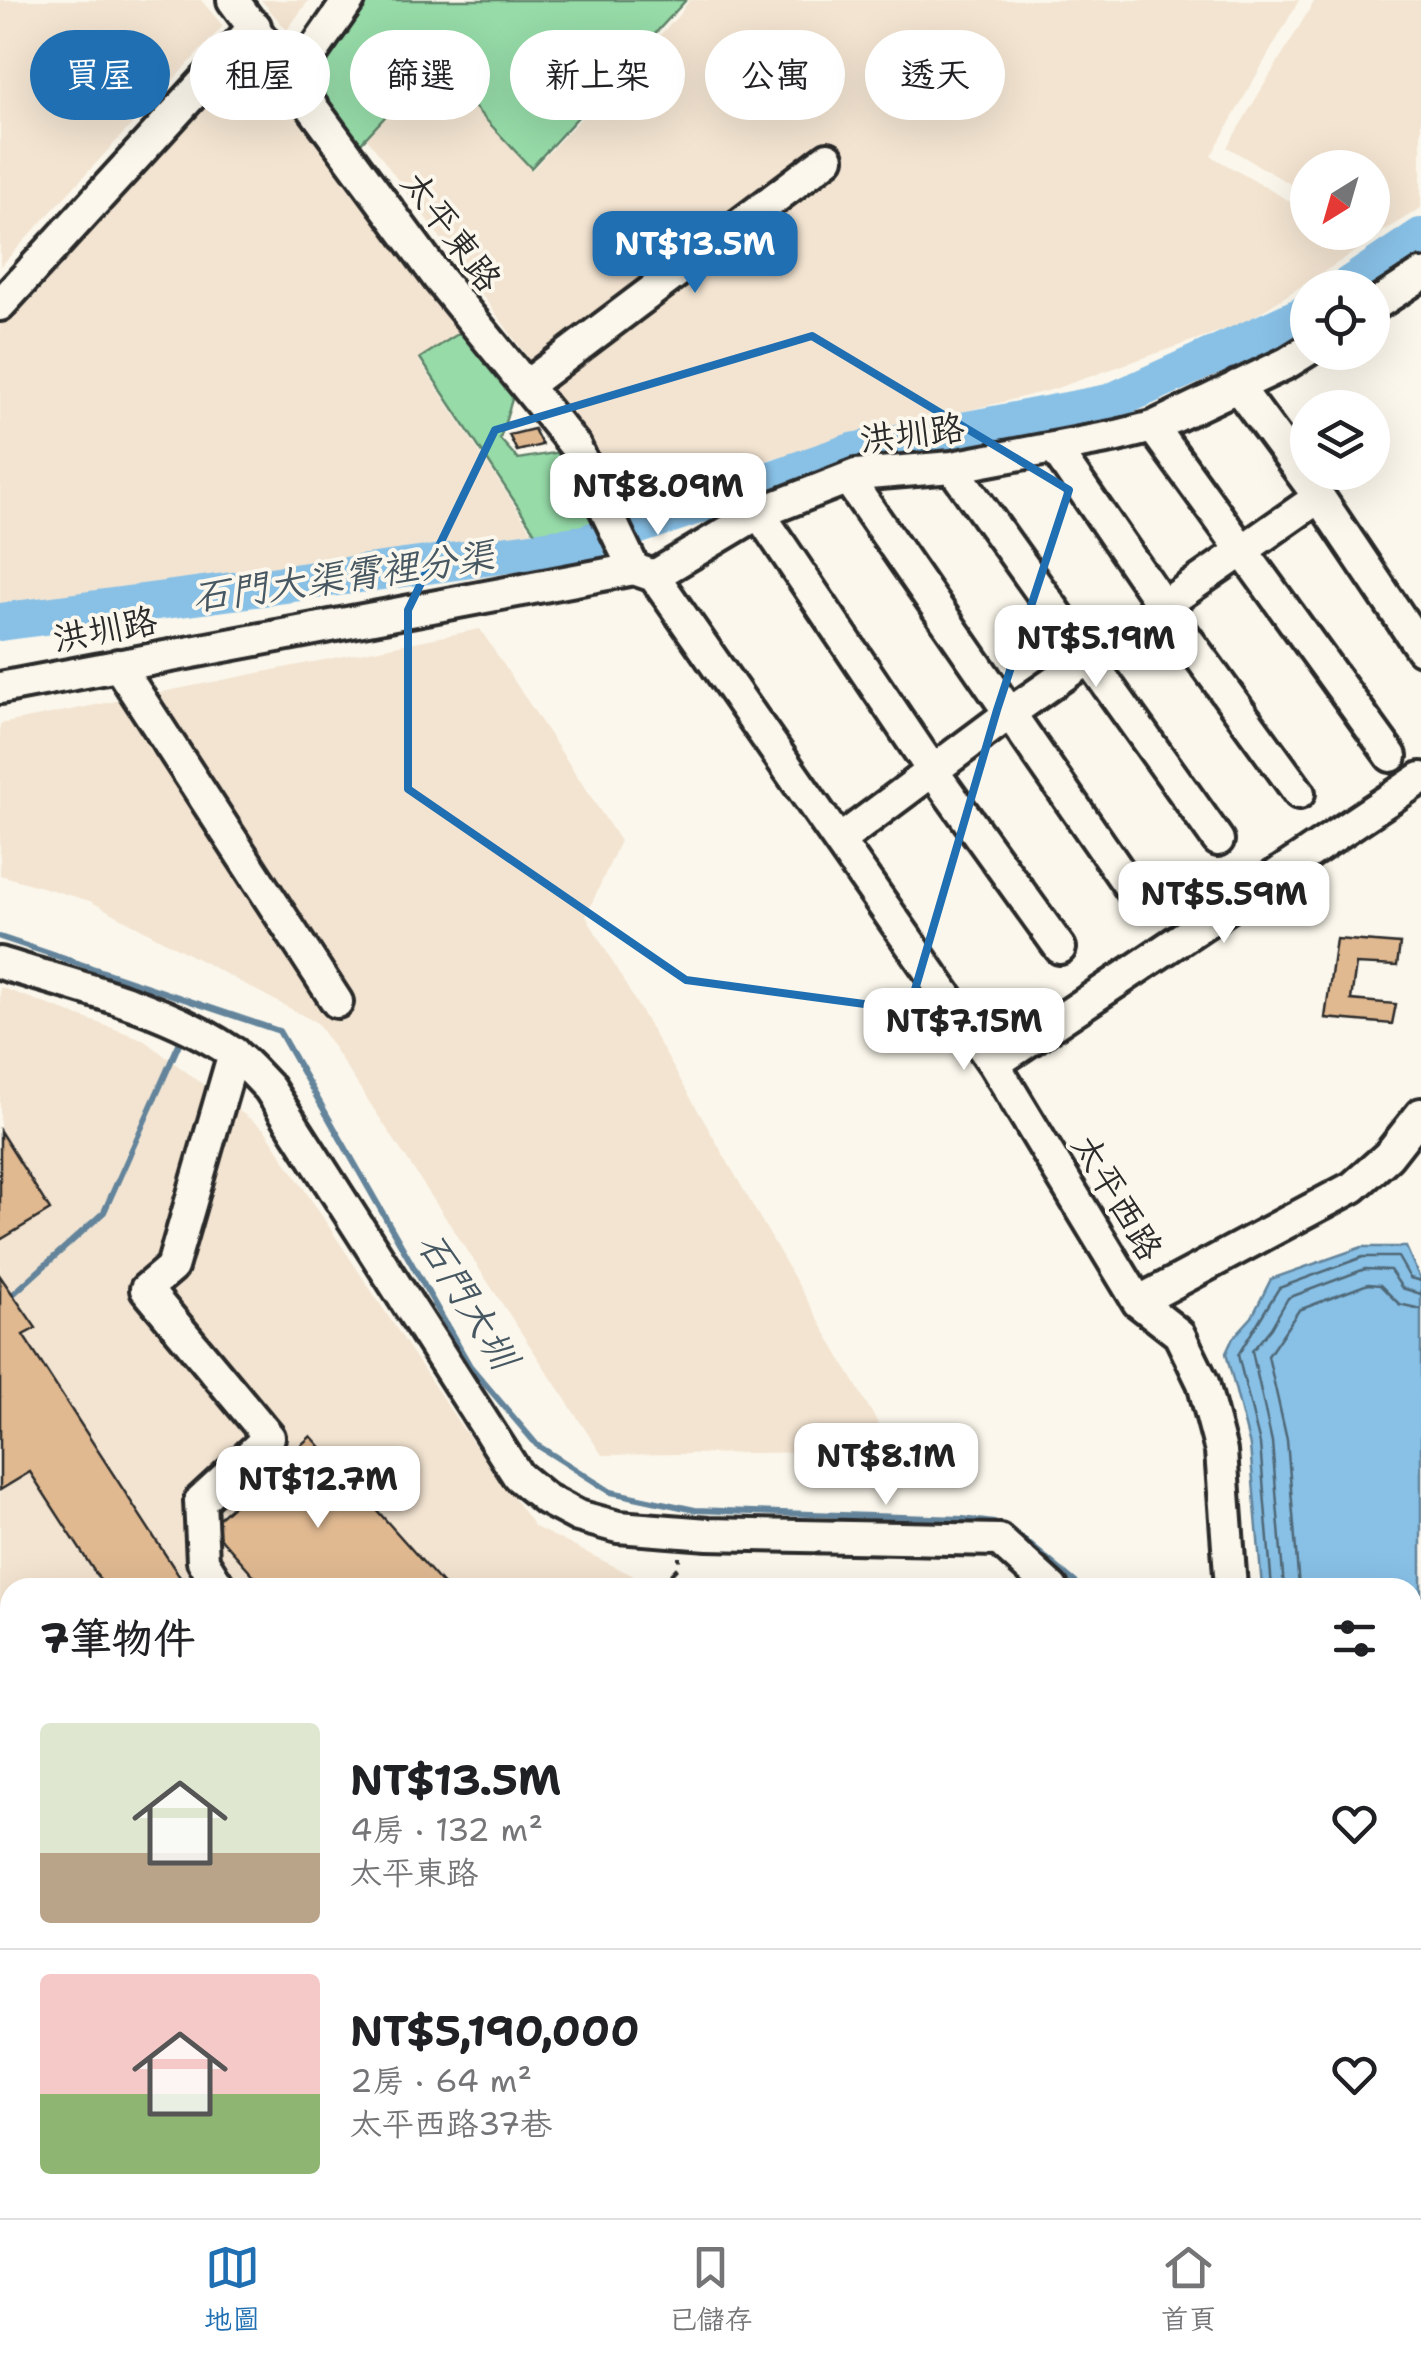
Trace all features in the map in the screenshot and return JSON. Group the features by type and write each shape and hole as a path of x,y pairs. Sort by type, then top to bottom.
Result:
{"street":[{"name":"太平東路","path":"233,0 257,30"},
{"path":"327,30 348,0"},
{"path":"0,305 254,26"},
{"name":"太平東路","path":"324,120 439,279 574,446 637,564"},
{"path":"526,386 828,158"},
{"path":"1390,295 1421,274"},
{"name":"洪圳路","path":"0,688 637,564 856,475 952,467 1056,450 1154,426 1290,362"},
{"path":"1237,386 1319,497 1421,649"},
{"path":"1154,426 1392,756"},
{"path":"1056,450 1300,792"},
{"path":"952,467 1218,840"},
{"path":"848,479 1136,896"},
{"path":"840,840 1010,712 1319,497"},
{"path":"758,514 932,770 1060,948"},
{"name":"太平西路","path":"637,564 840,840 994,1064 1138,1302 1179,1334 1204,1382 1220,1451 1230,1578"},
{"path":"118,665 336,1002"},
{"path":"994,1064 1421,778"},
{"path":"0,963 166,1018 196,1030 234,1053 269,1088 518,1476 546,1499 578,1516 618,1527 999,1540 1041,1578"},
{"path":"213,1578 203,1562 200,1501 269,1438 146,1288 172,1267 234,1053"},
{"path":"1138,1302 1352,1187 1388,1156 1421,1114"}],"path":[{"path":"668,1578 679,1566 679,1532"}],"highlighted area":[{"path":"812,336 1069,490 997,710 909,1010 686,980 408,789 408,610 495,430"}],"shaded area":[{"path":"0,0 201,0 223,26 219,30 190,30 190,62 170,83 170,30 30,30 30,120 136,120 0,267"},
{"path":"261,0 309,0 287,30"},
{"path":"689,0 1299,0 1211,156 1290,201 1290,250 1358,250 1327,270 1290,270 1290,293 1244,323 1051,390 628,494 367,138 384,120 484,120 532,170 579,120 685,120 685,30 665,30"},
{"path":"1315,0 1421,0 1421,208 1390,227 1390,150 1290,150 1290,184 1227,147"},
{"path":"190,116 190,120 314,120 467,327 418,359 540,544 0,610 0,319"},
{"path":"480,629 620,841 586,916 894,1451 602,1455 317,1023 90,901 0,875 0,724"},
{"path":"0,987 142,1039 265,1130 461,1426 535,1527 634,1576 632,1578 0,1578"}],"green space":[{"path":"353,0 686,0 658,30 510,30 510,120 575,120 531,168 486,120 490,120 490,30 350,30 350,120 382,120 357,147 330,113 330,34"},
{"path":"472,325 516,386 500,439 518,459 560,452 611,529 583,538 542,543 420,358"}],"water":[{"path":"1362,1247 1406,1247 1421,1281 1421,1578 1261,1578 1250,1446 1226,1353 1233,1338 1252,1317 1271,1279"}],"building":[{"path":"534,429 542,445 517,451 509,435"},
{"path":"1336,939 1400,944 1397,966 1356,964 1351,1000 1396,1004 1392,1024 1325,1018"},
{"path":"0,1131 50,1210 0,1240"},
{"path":"0,1276 36,1328 23,1335 181,1578 99,1578 30,1472 0,1490"},
{"path":"311,1436 437,1578 256,1578 210,1526"}],"waterway":[{"name":"石門大渠霄裡分渠","path":"1372,270 1421,237"},
{"name":"石門大渠霄裡分渠","path":"0,622 584,544 852,452 1109,403 1290,321"},
{"name":"石門大圳","path":"0,937 279,1031 470,1366 537,1445 611,1492 695,1510 994,1523 1017,1534 1070,1578"},
{"path":"0,1306 104,1212 182,1037"}]}
